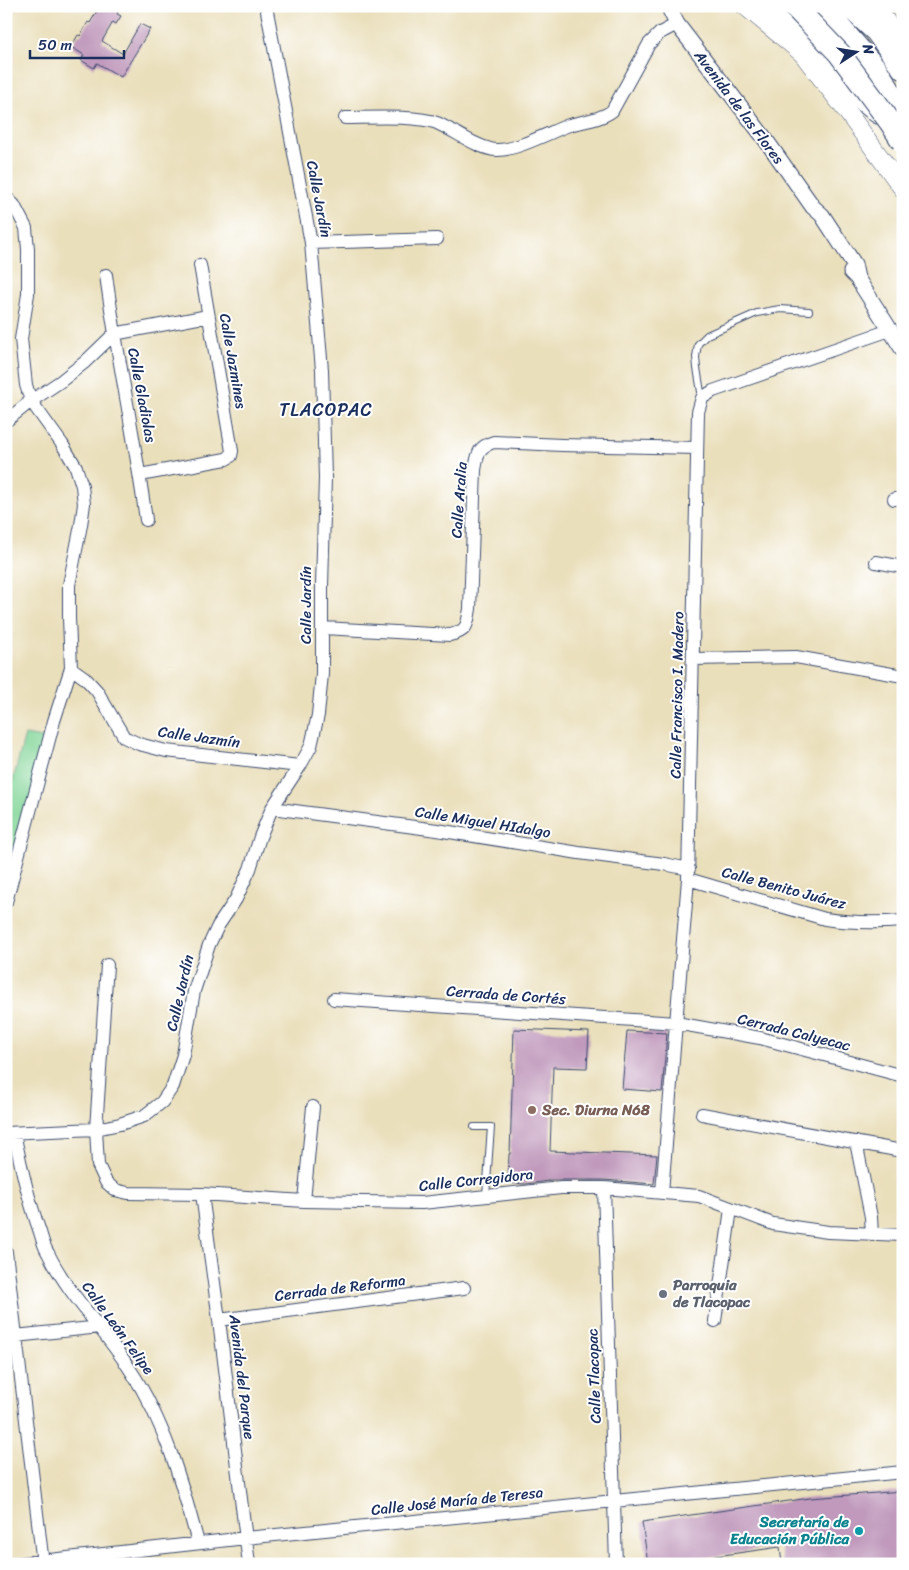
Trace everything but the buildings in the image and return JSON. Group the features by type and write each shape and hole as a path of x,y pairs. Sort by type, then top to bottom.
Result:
{"highway":[{"path":"786,6 818,31 862,77 899,123"},
{"path":"794,6 839,53 899,123"},
{"path":"821,6 876,69 899,123 903,142"},
{"path":"849,6 877,32"},
{"path":"857,6 903,68"},
{"path":"752,7 816,49 848,88 899,123"}],"main road":[{"path":"874,6 903,47"},
{"path":"752,7 802,53 903,189"}],"street":[{"name":"Calle Jardín","path":"10,1133 96,1128 120,1124 144,1116 162,1102 174,1086 183,1055 194,992 209,945 218,926 236,899 272,808 311,746 318,715 322,674 325,478 322,370 311,243 266,6"},
{"name":"Avenida de las Flores","path":"668,6 677,24 763,136 813,207 822,215 854,264 857,278 903,350"},
{"path":"345,118 415,119 435,122 496,150 510,148 568,126 605,116 612,111 649,44 660,34 677,24"},
{"path":"6,197 14,205 26,228 28,294 21,339 26,385 31,401 76,467 82,486 84,504 69,585 71,668 54,721 6,902"},
{"path":"311,243 437,240"},
{"name":"Calle Jazmines","path":"140,475 226,459 231,456 232,451 200,266"},
{"name":"Calle Gladiolas","path":"106,275 114,334 140,475 146,520"},
{"path":"6,421 85,362 114,334 208,316"},
{"path":"702,398 713,390 740,380 890,330"},
{"name":"Calle Francisco I. Madero","path":"662,1192 689,874 697,448 698,412 702,398"},
{"name":"Calle Aralia","path":"323,628 450,635 461,632 467,626 470,609 475,470 479,452 484,445 494,442 562,446 697,448"},
{"path":"876,562 903,567"},
{"path":"694,659 796,657 903,676"},
{"name":"Calle Jazmín","path":"71,668 85,678 97,691 124,737 139,744 166,751 300,766"},
{"name":"Calle Miguel HIdalgo","path":"272,808 437,830 579,854 664,864 689,874"},
{"name":"Calle Benito Juárez","path":"689,874 825,919 864,923 903,921"},
{"path":"96,1128 107,965"},
{"name":"Cerrada de Cortés","path":"334,999 676,1023"},
{"name":"Cerrada Calyecac","path":"676,1023 760,1038 903,1076"},
{"path":"304,1201 312,1107"},
{"path":"702,1114 902,1151"},
{"name":"Calle Corregidora","path":"96,1128 98,1165 106,1182 115,1190 128,1193 202,1194 304,1201 422,1203 561,1188 604,1188 699,1196 774,1224 828,1232 903,1235"},
{"name":"Calle León Felipe","path":"10,1133 31,1207 47,1252 69,1288 100,1327 149,1399 169,1446 186,1496 198,1543"},
{"path":"856,1142 871,1217 872,1235"},
{"name":"Calle Tlacopac","path":"604,1188 616,1564"},
{"name":"Avenida del Parque","path":"202,1194 248,1564"},
{"path":"715,1321 731,1209"},
{"path":"6,1252 11,1337 43,1562"},
{"name":"Cerrada de Reforma","path":"219,1320 464,1288"},
{"path":"11,1337 100,1327"},
{"name":"Calle José María de Teresa","path":"14,1564 246,1538 903,1472"}],"lane":[{"path":"702,398 696,357 698,344 707,335 757,313 780,309 809,311"},
{"path":"474,1127 491,1127 486,1196"}],"green space":[{"path":"25,735 47,739 6,909 6,806"}],"place":[{"name":"Sec. Diurna N68","path":"532,1110"},
{"name":"Parroquia de Tlacopac","path":"663,1294"},
{"name":"Secretaría de Educación Pública","path":"859,1531"}],"district":[{"name":"TLACOPAC","path":"326,410"}]}
